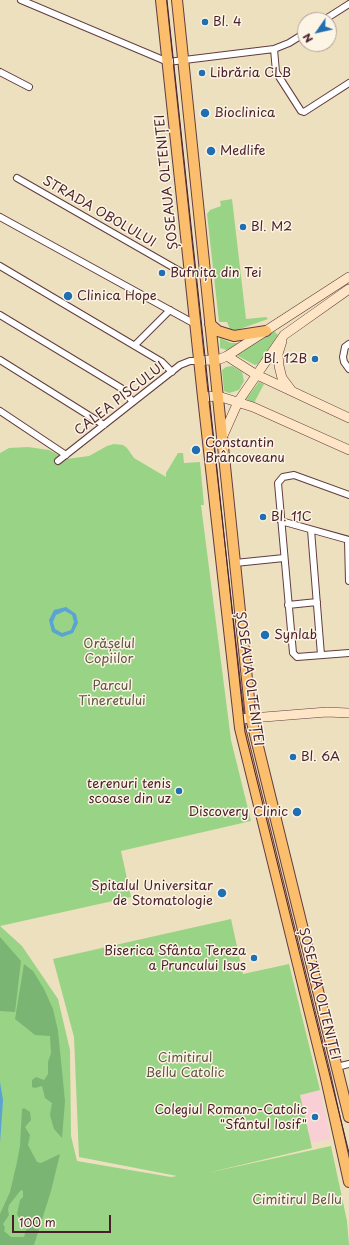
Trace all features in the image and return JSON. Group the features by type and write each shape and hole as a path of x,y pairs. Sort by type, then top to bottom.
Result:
{"main road":[{"name":"ȘOSEAUA OLTENIȚEI","path":"161,0 239,719 262,820 326,1079 349,1182"},
{"name":"ȘOSEAUA OLTENIȚEI","path":"177,0 251,718 349,1117"},
{"path":"199,361 214,360 227,356 349,277"},
{"path":"222,438 238,402 255,374 284,335 349,288"},
{"path":"210,324 218,331 234,336 266,332"},
{"path":"284,335 278,354 279,366 282,378 292,391"},
{"path":"227,356 255,374 349,418"},
{"path":"203,397 218,396 263,410 349,450"},
{"path":"239,719 326,712 349,713"}],"street":[{"path":"21,0 168,62 274,49 297,38"},
{"path":"336,12 349,4"},
{"path":"274,49 276,72 301,111 304,112 349,83"},
{"path":"0,72 29,87"},
{"name":"STRADA OBOLULUI","path":"17,178 190,277"},
{"path":"0,217 195,324"},
{"path":"0,266 135,345 162,362 172,372"},
{"path":"135,345 170,310"},
{"path":"0,315 121,388 133,402"},
{"path":"349,344 344,350 343,356 344,362 349,369"},
{"path":"0,360 104,425"},
{"name":"CALEA PISCULUI","path":"58,461 183,364 199,361"},
{"path":"0,411 66,455"},
{"path":"349,494 294,475 285,476 278,483 292,650 294,655 297,657 349,653"},
{"path":"281,521 348,540 349,581"},
{"path":"311,530 321,655"},
{"path":"234,563 284,558"},
{"path":"288,605 317,602"},
{"path":"337,1067 349,1064"}],"shaded area":[{"name":"Colegiul Romano-Catolic \"Sfântul Iosif\"","path":"320,1090 331,1139 311,1143 300,1095"}],"green space":[{"path":"232,199 246,319 266,317 268,319 237,330 230,329 227,322 219,322 207,214 210,210 221,206 220,201"},
{"path":"274,331 278,335 258,364 255,365 238,356 238,353"},
{"path":"220,338 231,343 239,343 227,350 220,348"},
{"path":"232,366 242,372 244,381 239,390 229,393 224,391 222,370 226,367"},
{"path":"259,382 264,384 254,403 246,399"},
{"name":"Parcul Tineretului","path":"114,444 123,445 134,458 166,477 166,473 178,453 183,453 184,463 200,462 204,505 201,505 231,740 251,821 121,851 131,897 0,926 0,453 9,448 28,447 49,450 66,459 89,456 107,446"},
{"path":"231,919 243,974 289,964 320,1090 300,1095 312,1148 207,1173 331,1146 347,1221 349,1245 0,1245 0,926 22,946 58,999 70,1050 71,1136 77,1161 171,1177 177,1176 79,1157 74,1037 53,959"},
{"path":"0,937 21,961 15,1012 0,1011"},
{"path":"24,964 33,971 44,989 53,1009 58,1031 65,1101 62,1138 54,1129 50,1115 52,1103 45,1098 42,1086 35,1088 32,1087 32,1080 36,1077 44,1080 48,1074 48,1062 51,1053 50,1036 35,1035 15,1019"},
{"path":"24,1108 30,1112 31,1120 25,1127 30,1135 28,1145 37,1162 41,1163 60,1154 51,1191 34,1245 0,1245 0,1214 10,1192 17,1162 20,1146 22,1109","holes":["21,1190 23,1191 23,1197 20,1200 17,1214 20,1219 30,1218 24,1237 11,1237 4,1231 5,1228 3,1224 9,1215 9,1205"]}],"water":[{"path":"66,607 76,614 78,623 73,633 62,637 52,632 49,620 54,610","holes":["65,611 72,615 74,622 71,630 62,633 55,629 53,622 56,615"]},
{"path":"0,1082 3,1100 0,1143"}],"tram line":[{"path":"167,0 245,732 349,1153"}],"place":[{"name":"Bl. 4","path":"205,22"},
{"name":"Librăria CLB","path":"202,73"},
{"name":"Bioclinica","path":"205,113"},
{"name":"Medlife","path":"211,151"},
{"name":"Bl. M2","path":"243,227"},
{"name":"Bufnița din Tei","path":"162,273"},
{"name":"Clinica Hope","path":"68,296"},
{"name":"Bl. 12B","path":"315,359"},
{"name":"Constantin Brâncoveanu","path":"196,450"},
{"name":"Bl. 11C","path":"263,517"},
{"name":"Synlab","path":"265,635"},
{"name":"Bl. 6A","path":"293,757"},
{"name":"terenuri tenis scoase din uz","path":"179,791"},
{"name":"Discovery Clinic","path":"297,812"},
{"name":"Spitalul Universitar de Stomatologie","path":"222,893"},
{"name":"Biserica Sfânta Tereza a Pruncului Isus","path":"254,958"},
{"name":"Colegiul Romano-Catolic \"Sfântul Iosif\"","path":"315,1117"}],"park label":[{"name":"Orășelul Copiilor","path":"109,652"},
{"name":"Cimitirul Bellu Catolic","path":"185,1066"},
{"name":"Cimitirul Bellu","path":"297,1200"}]}
